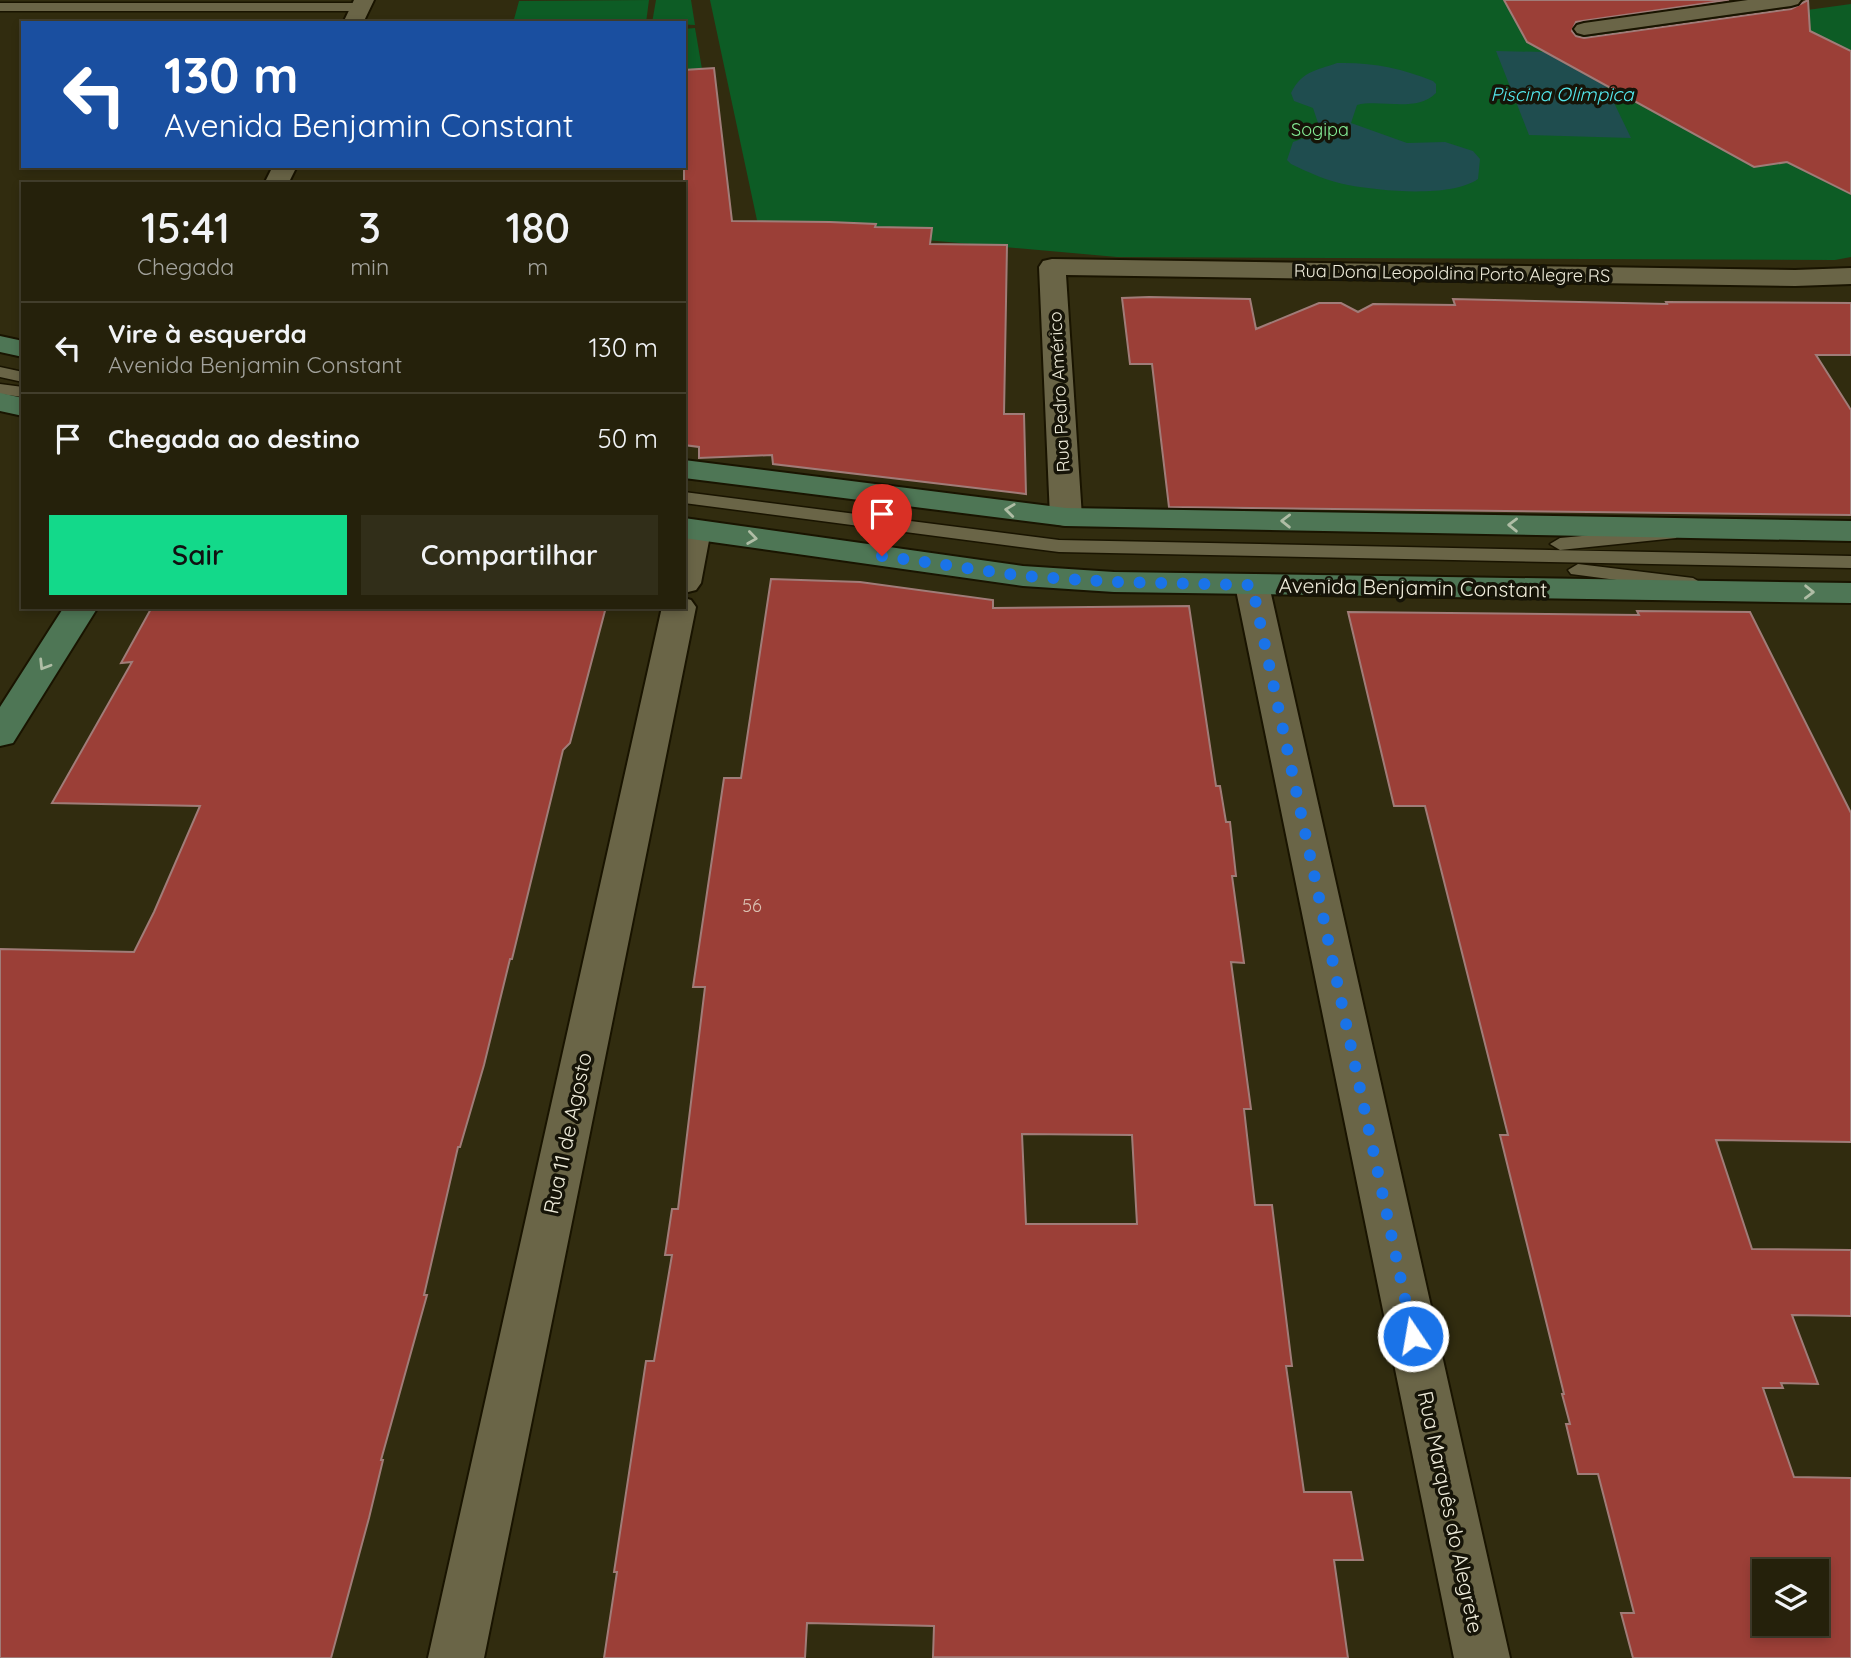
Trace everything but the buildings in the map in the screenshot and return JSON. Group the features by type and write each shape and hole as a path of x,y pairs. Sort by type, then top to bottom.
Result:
{"main road":[{"path":"0,402 21,407"},
{"path":"686,468 1066,517 1851,531"},
{"name":"Avenida Benjamin Constant","path":"690,529 1023,576 1114,582 1851,593"},
{"path":"0,735 80,609"}],"street":[{"path":"1584,29 1791,0"},
{"name":"Rua Dona Leopoldina Porto Alegre RS","path":"1052,267 1795,278 1851,276"},
{"name":"Rua Pedro Américo","path":"1052,267 1066,517"},
{"path":"686,565 690,529"},
{"name":"Rua Marquês do Alegrete","path":"1252,585 1482,1658"},
{"name":"Rua 11 de Agosto","path":"456,1658 679,609"}],"lane":[{"path":"0,7 359,10"},
{"path":"0,372 21,377"},
{"path":"0,389 21,392"},
{"path":"686,496 1059,546 1851,562"},
{"path":"1446,555 1728,529"},
{"path":"1446,555 1760,592"}],"green space":[{"path":"649,0 646,21 514,21 519,1"},
{"path":"656,0 691,0 695,25 686,25 686,21 652,21"},
{"name":"Sogipa","path":"710,0 1553,0 1566,7 1585,31 1649,32 1851,4 1851,257 1835,260 1117,257 758,225"},
{"path":"695,28 702,69 686,69 686,29"}],"water":[{"name":"Piscina Olímpica","path":"1496,51 1590,53 1631,138 1529,135"},
{"path":"1337,63 1386,67 1433,81 1436,84 1436,93 1428,99 1409,104 1357,105 1351,123 1407,143 1445,142 1473,151 1480,159 1478,179 1451,189 1396,191 1341,184 1291,164 1287,160 1293,142 1321,132 1313,108 1294,101 1291,93 1305,76"}],"route":[{"path":"882,556 1023,576 1114,582 1252,585 1413,1336"}]}
